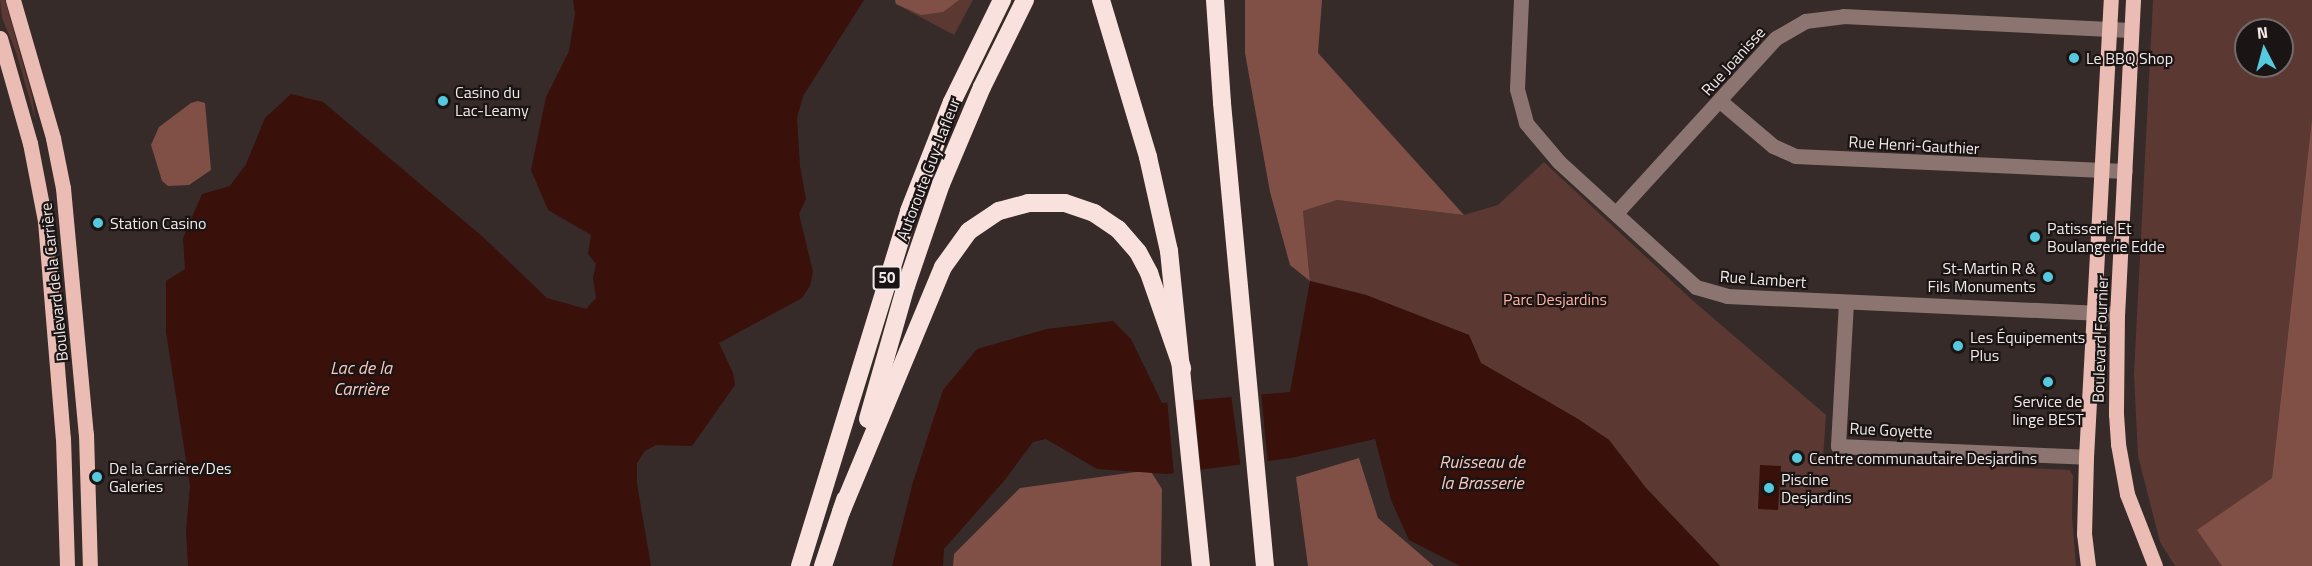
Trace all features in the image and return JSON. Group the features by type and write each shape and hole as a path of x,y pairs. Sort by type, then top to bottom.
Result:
{"highway":[{"name":"Autoroute Guy-Lafleur","path":"800,566 909,211 958,89 1002,0"},
{"name":"Autoroute Guy-Lafleur","path":"823,566 841,512 906,286 933,207 968,117 1025,0"},
{"path":"1101,0 1141,131 1169,251 1201,566"},
{"path":"1215,0 1221,92 1266,566"},
{"path":"841,512 939,274 964,236 980,222 999,211 1028,203 1065,203 1094,213 1118,229 1134,246 1149,273 1182,368"}],"main road":[{"name":"Boulevard de la Carrière","path":"13,0 53,138 63,188 86,434 90,566"},
{"name":"Boulevard Fournier","path":"2088,566 2084,534 2086,457 2111,0"},
{"name":"Boulevard Fournier","path":"2133,0 2115,394 2118,444 2127,494 2155,566"},
{"name":"Boulevard de la Carrière","path":"0,38 30,143 45,221 63,438 67,566"}],"street":[{"name":"Rue Lambert","path":"1521,0 1517,89 1526,123 1559,162 1688,282 1706,292 1727,296 2117,314"},
{"name":"Rue Joanisse","path":"1616,213 1776,38 1795,25 1817,18 1843,16 2131,30"},
{"name":"Rue Henri-Gauthier","path":"1720,101 1773,146 1795,156 2125,171"},
{"name":"Rue Goyette","path":"1846,302 1838,446 2086,457"}],"green space":[{"path":"0,0 5,0 32,96 36,121 16,52 2,18"},
{"path":"895,0 973,0 954,35 896,4"},
{"path":"2153,0 2312,0 2312,118 2272,478 2198,530 2222,566 2175,566 2160,542 2138,456 2134,374"},
{"name":"Parc Desjardins","path":"1544,162 1691,299 1826,415 1823,458 2070,470 2073,476 2072,516 2076,566 1720,566 1646,488 1609,440 1578,419 1481,363 1469,335 1366,295 1310,281 1303,211 1337,200 1464,215 1498,205"}],"shaded area":[{"path":"895,0 959,0 943,12 921,15 896,4"},
{"path":"1245,0 1322,0 1318,53 1464,215 1337,200 1303,211 1310,281 1290,265 1270,192 1245,53"},
{"path":"198,101 205,103 211,170 189,185 168,186 162,181 151,145 159,127 191,103"},
{"path":"2312,118 2312,566 2222,566 2197,530 2272,478"},
{"path":"1359,458 1378,518 1434,566 1308,566 1296,477"},
{"path":"1150,470 1162,489 1161,566 953,566 954,554 1020,488"}],"water":[{"name":"Lac de la Carrière","path":"573,0 864,0 803,96 797,118 800,166 806,199 799,214 813,272 810,286 802,298 719,343 733,373 735,385 692,446 656,445 645,451 637,463 637,484 651,566 188,566 186,531 190,486 166,332 166,281 185,269 183,238 202,194 230,186 246,164 265,118 291,94 323,102 483,237 547,298 586,309 596,298 593,278 596,264 588,254 591,235 548,210 531,170 546,97 569,51 575,14"},
{"name":"Ruisseau de la Brasserie","path":"1310,281 1366,295 1469,335 1481,363 1578,419 1609,440 1646,488 1720,566 1460,566 1409,540 1391,500 1375,439 1291,458 1167,474 1097,469 1046,439 1033,442 1004,481 944,549 943,566 892,566 913,482 943,390 977,349 1047,329 1113,321 1131,339 1162,403 1290,392"},
{"name":"Piscine Desjardins","path":"1760,465 1781,466 1778,510 1758,509"}],"pier":[{"path":"1261,391 1268,464 1241,468 1231,394"},
{"path":"1194,397 1201,472 1174,476 1167,399"}],"place":[{"name":"Le BBQ Shop","path":"2074,58"},
{"name":"Casino du Lac-Leamy","path":"443,101"},
{"name":"Station Casino","path":"98,223"},
{"name":"Patisserie Et Boulangerie Edde","path":"2035,237"},
{"name":"St-Martin R & Fils Monuments","path":"2048,277"},
{"name":"Les Équipements Plus","path":"1958,346"},
{"name":"Service de linge BEST","path":"2048,382"},
{"name":"Centre communautaire Desjardins","path":"1797,458"},
{"name":"De la Carrière/Des Galeries","path":"97,477"},
{"name":"Piscine Desjardins","path":"1769,488"}]}
